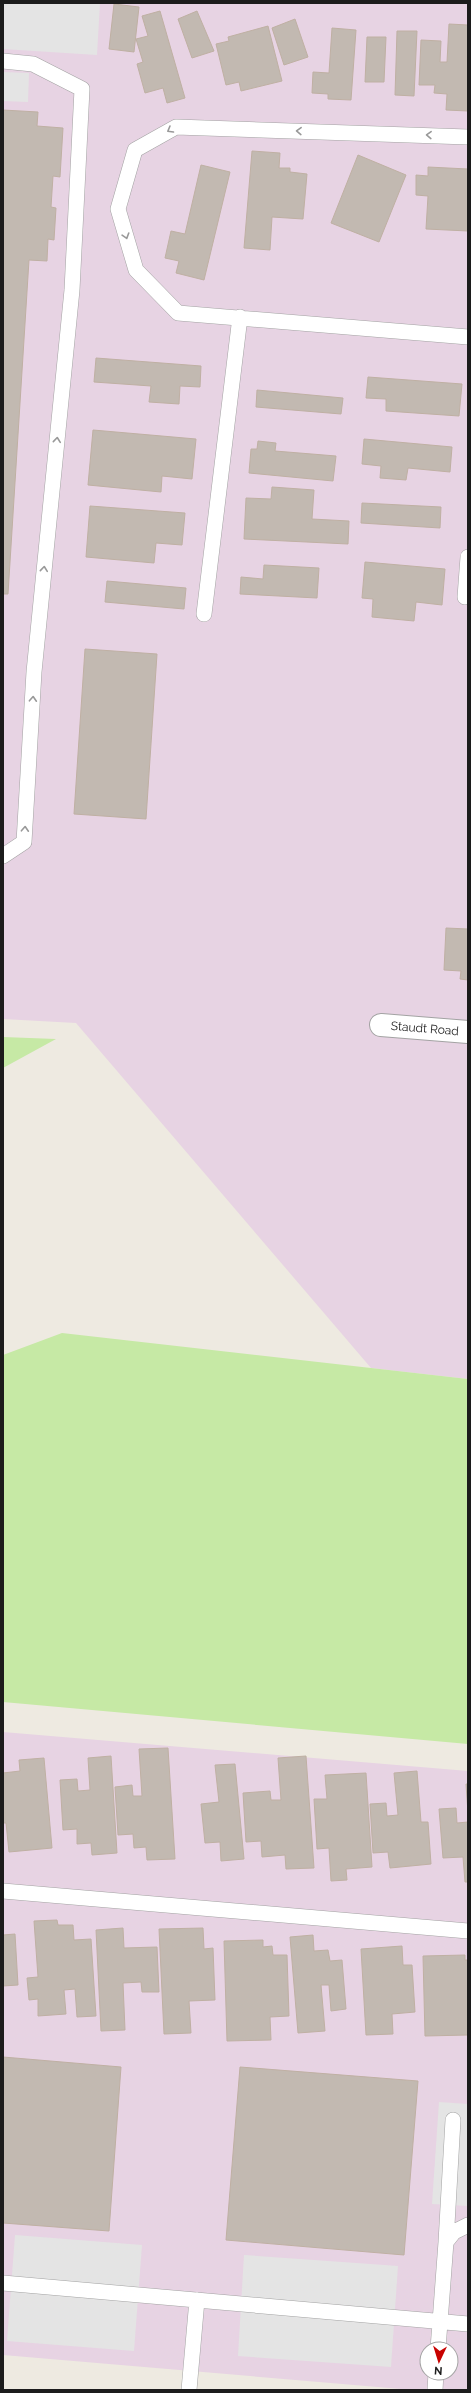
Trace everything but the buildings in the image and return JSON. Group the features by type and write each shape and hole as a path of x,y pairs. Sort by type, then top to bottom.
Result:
{"street":[{"name":"Staudt Road","path":"381,1025 468,1032"}],"lane":[{"path":"3,61 33,64 82,89 72,290 34,672 24,842 3,856"},
{"path":"468,137 176,126 135,150 118,208 136,270 178,313 468,337"},
{"path":"204,614 240,318"},
{"path":"465,597 468,557"},
{"path":"3,1891 468,1931"},
{"path":"439,2341 453,2120"},
{"path":"446,2242 454,2232 468,2225"},
{"path":"3,2283 468,2324"},
{"path":"189,2390 197,2300"}],"shaded area":[{"path":"3,3 468,3 468,1379 371,1368 76,1023 3,1019"},
{"path":"3,3 100,3 97,55 3,49"},
{"path":"3,72 29,73 28,102 3,101"},
{"path":"3,1732 468,1771 468,2390 413,2390 3,2355"},
{"path":"439,2102 468,2104 468,2206 432,2204"},
{"path":"15,2235 142,2245 134,2351 7,2341"},
{"path":"244,2255 398,2266 391,2367 238,2356"}],"green space":[{"path":"3,1037 56,1039 3,1068"},
{"path":"62,1333 468,1379 468,1744 3,1702 3,1355"}]}
